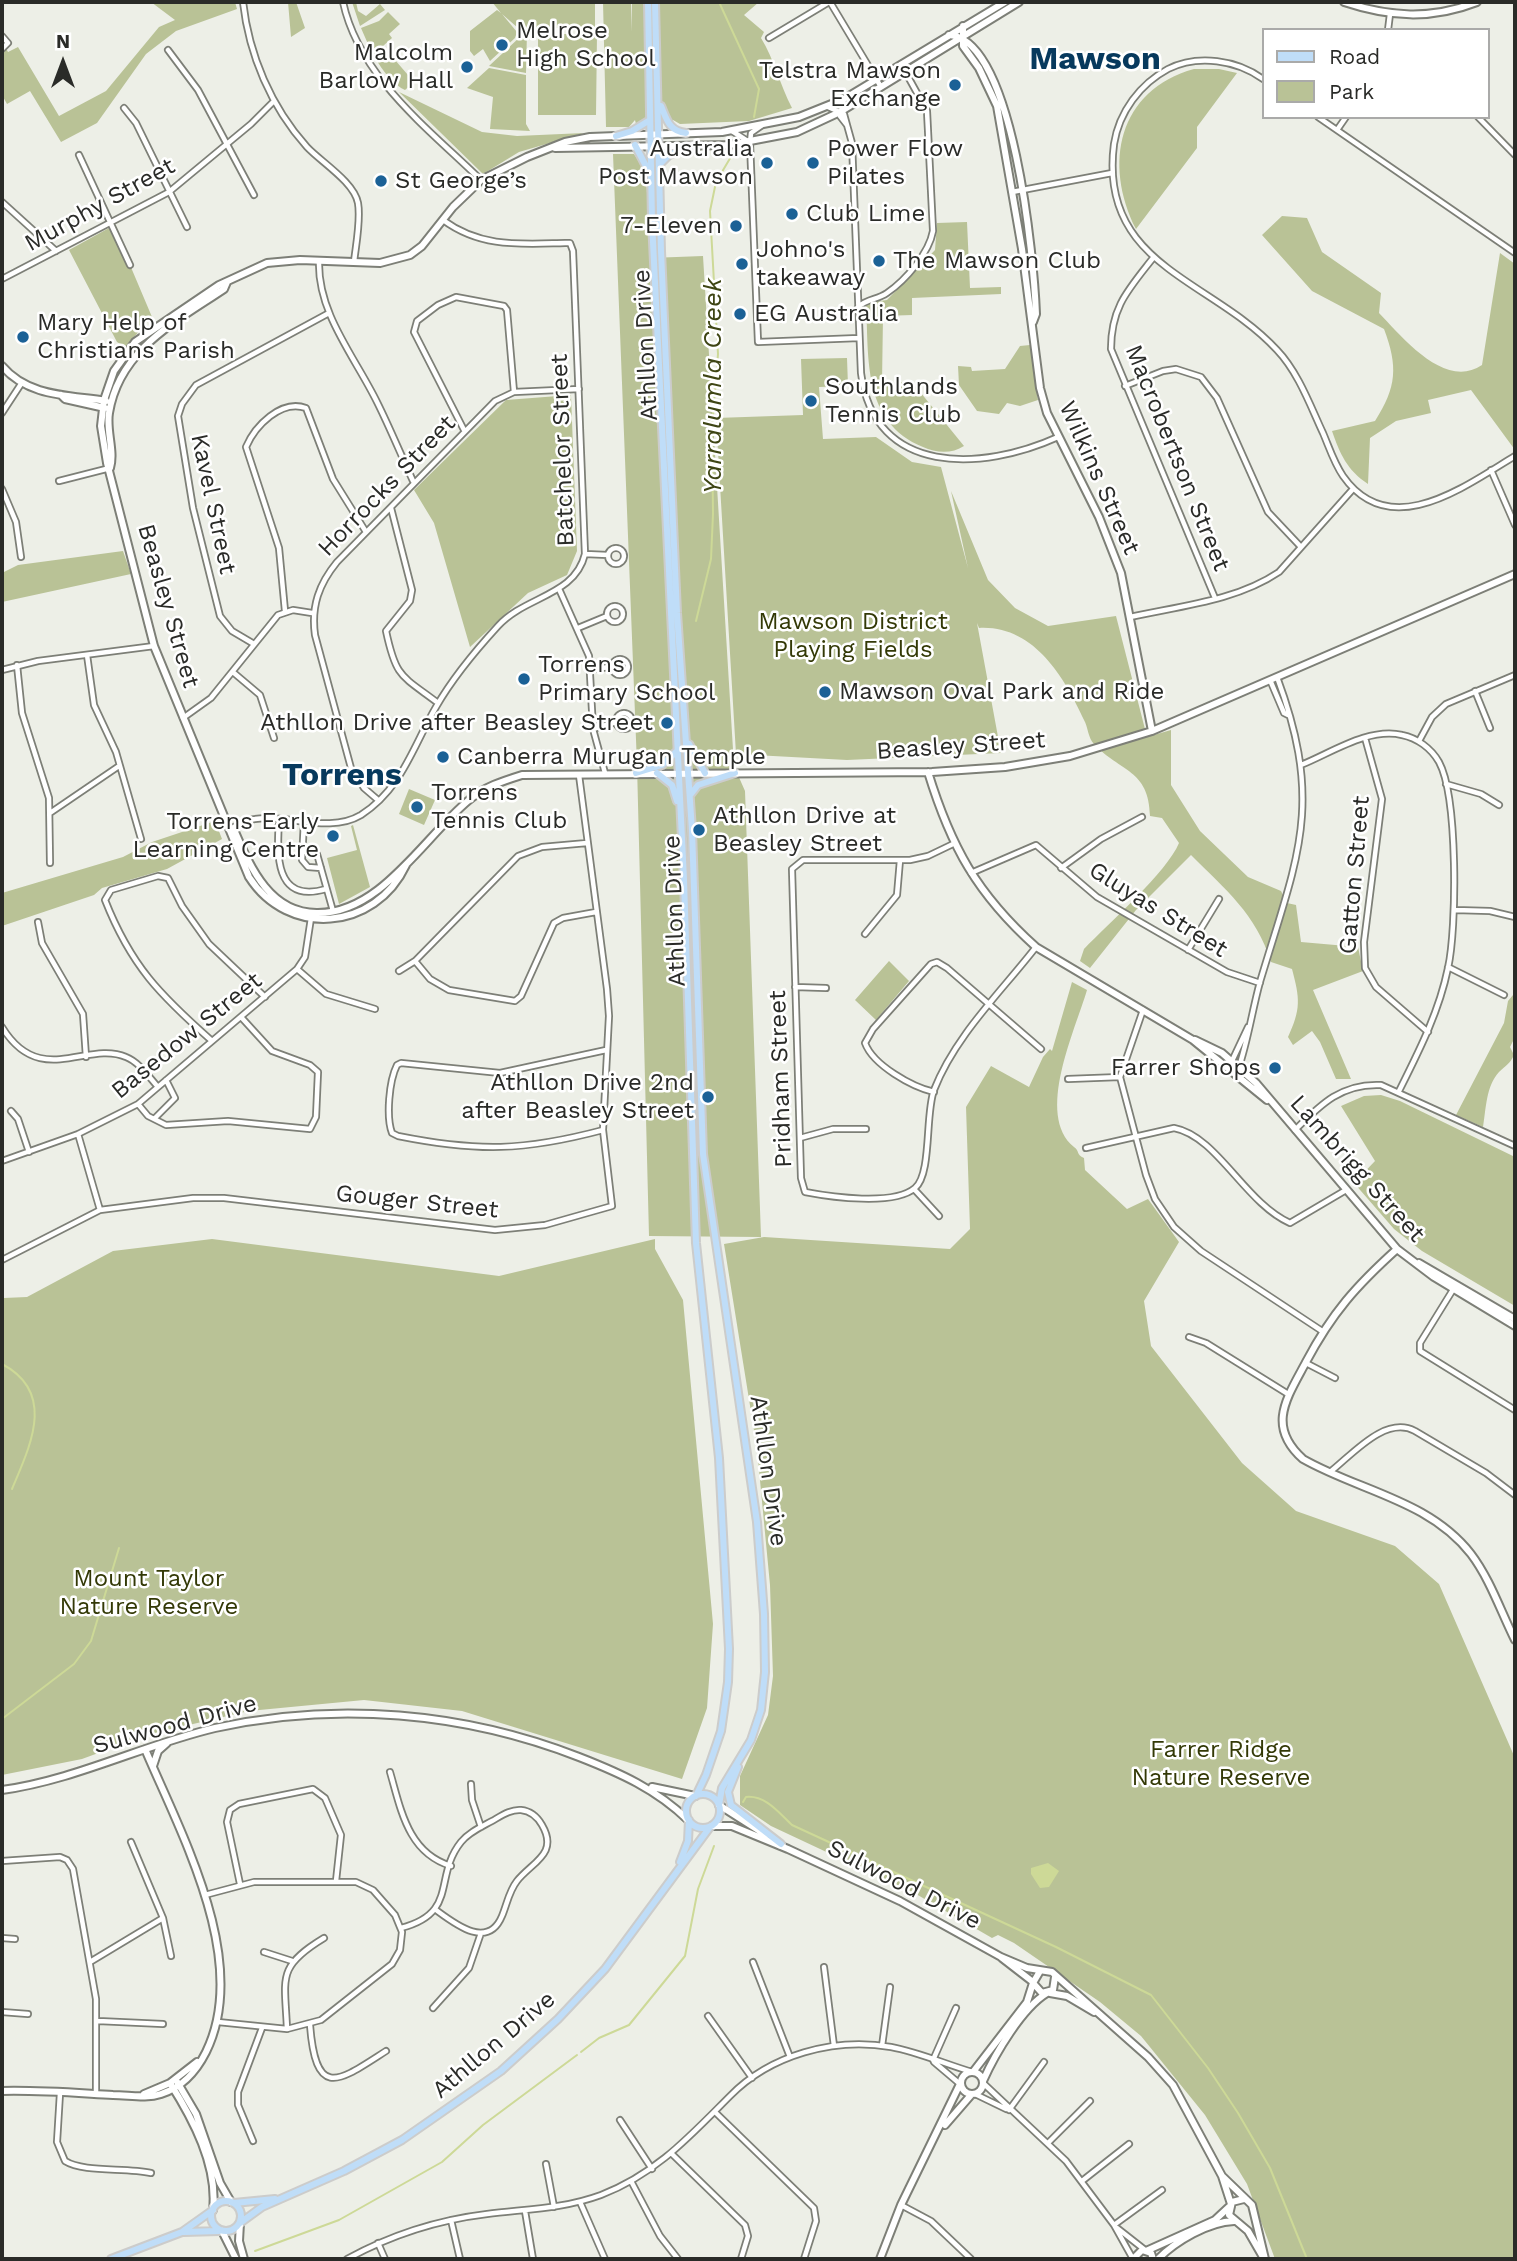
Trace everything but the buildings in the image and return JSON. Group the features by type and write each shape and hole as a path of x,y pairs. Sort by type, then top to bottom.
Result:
{"main road":[{"name":"Athllon Drive","path":"648,2 652,177 697,1270 719,1458 729,1660 721,1731 706,1775 695,1796"},
{"name":"Athllon Drive","path":"656,2 661,251 677,614 690,798 704,1168 761,1553 765,1688 755,1730 726,1780 719,1805"},
{"name":"Beasley Street","path":"1005,2 844,99 827,106 761,126 732,131 590,137 515,162 481,180 422,246 410,255 380,263 267,263 227,282 224,289 147,342 123,374 107,405 110,468 154,646 248,875 260,892 288,913 312,916 352,915 371,904 469,800 486,788 522,775 930,772 1044,761 1112,746 1515,575"},
{"name":"Beasley Street","path":"550,149 750,143 797,132 840,112 1019,2"},
{"path":"1344,2 1390,15 1436,13 1477,2"},
{"path":"948,35 961,38 963,26"},
{"name":"Wilkins Street","path":"961,38 971,42 978,51 1005,105 1035,276 1036,314 1033,322"},
{"name":"Wilkins Street","path":"961,38 997,106 1033,322 1040,388 1058,437 1112,549 1130,617 1152,731"},
{"path":"660,104 670,127 676,132 686,133"},
{"path":"616,136 632,131 650,120"},
{"path":"635,145 652,177"},
{"path":"661,163 669,155 692,146"},
{"path":"2,366 21,384 107,405"},
{"path":"686,732 691,751 705,773"},
{"path":"636,773 668,762 677,749"},
{"name":"Lambrigg Street","path":"930,772 953,844 1001,915 1036,947 1193,1040 1238,1070 1397,1249 1515,1325"},
{"path":"657,773 672,785 680,810"},
{"path":"690,798 698,785 735,773"},
{"path":"1397,1249 1335,1311 1322,1331 1287,1394 1283,1413 1287,1441 1303,1459 1417,1510 1448,1530 1482,1570 1515,1640"},
{"name":"Lambrigg Street","path":"1455,1286 1515,1320"},
{"name":"Sulwood Drive","path":"2,1790 48,1780 215,1728 298,1715 359,1713 422,1717 544,1744 643,1785 667,1800 688,1820"},
{"path":"152,1767 158,1751 168,1742"},
{"path":"145,1749 204,1896 218,1963 218,2022 205,2053 190,2077 185,2100 213,2182 213,2223 222,2231 236,2259"},
{"path":"738,1761 729,1792 731,1805 781,1844"},
{"name":"Sulwood Drive","path":"643,1785 695,1796"},
{"path":"709,1795 719,1805 718,1818 711,1826 700,1828 688,1820 687,1807 695,1796 709,1795"},
{"name":"Sulwood Drive","path":"719,1805 788,1849"},
{"name":"Athllon Drive","path":"680,1864 688,1841 688,1820"},
{"name":"Athllon Drive","path":"240,2223 283,2197 354,2166 421,2128 501,2071 558,2019 631,1937 680,1864 711,1826"},
{"name":"Sulwood Drive","path":"711,1826 732,1826 788,1849 900,1901 1001,1956 1040,1971"},
{"name":"Sulwood Drive","path":"1001,1956 1033,1983"},
{"path":"880,2259 901,2205 937,2138 962,2077 972,2072 1027,2002 1040,1971 1046,1970 1054,1974 1149,2057 1173,2085 1222,2176 1237,2222 1253,2237 1265,2259"},
{"path":"937,2138 983,2082 992,2061 1032,2005 1056,1985 1054,1974"},
{"path":"1033,1983 1037,1990 1067,1996 1096,2012"},
{"path":"162,2094 205,2053"},
{"path":"972,2072 983,2082"},
{"path":"128,2095 148,2093 190,2077"},
{"path":"175,2084 202,2128 220,2183 240,2211 239,2241 244,2259"},
{"path":"960,2084 962,2090 973,2094"},
{"path":"2,2091 162,2094 185,2100"},
{"path":"1222,2176 1252,2205 1265,2259"},
{"name":"Athllon Drive","path":"231,2202 283,2197"},
{"path":"1133,2259 1138,2252 1215,2220 1230,2206 1244,2199"},
{"path":"111,2259 182,2232 221,2203 231,2202"},
{"path":"1145,2251 1156,2259 1178,2242 1219,2224 1247,2221 1253,2212"},
{"path":"182,2232 232,2230 240,2223"}],"street":[{"path":"243,2 252,50 274,101 307,147 352,191 358,202 354,264"},
{"path":"343,2 351,30 373,69 481,180"},
{"path":"769,38 829,2 881,87"},
{"path":"1388,28 1390,15"},
{"path":"2,35 8,43 2,49"},
{"path":"168,50 198,90 254,195"},
{"path":"1262,78 1240,66 1207,61 1189,62 1161,73 1135,96 1120,121 1115,138 1112,173 1118,203 1133,236 1153,258 1242,320 1278,351 1306,395 1337,467 1353,489 1381,505 1414,506 1445,498 1515,456"},
{"path":"858,307 867,299 877,298 891,289 927,250 933,232 927,111 901,64"},
{"path":"840,112 844,99"},
{"name":"Murphy Street","path":"2,279 169,192 274,101"},
{"path":"827,106 844,114 852,144 860,373 867,404 883,429 911,450 942,458 1008,455 1058,437"},
{"path":"124,108 136,123 187,227"},
{"path":"1321,119 1515,253"},
{"path":"1337,130 1345,119"},
{"path":"1480,119 1515,155"},
{"path":"761,126 751,133 750,143 758,342 859,338"},
{"path":"732,131 750,143"},
{"path":"79,155 130,265"},
{"path":"1012,192 1112,173"},
{"path":"2,202 57,251"},
{"name":"Batchelor Street","path":"230,829 254,819 332,823 353,818 378,800 402,774 438,703 505,619 526,603 559,589 578,573 585,554 573,251 570,243 496,244 480,240 443,220"},
{"name":"Macrobertson Street","path":"1153,258 1120,301 1113,316 1111,349 1215,598"},
{"path":"319,262 321,294 329,313 378,404 413,482"},
{"path":"857,290 867,299"},
{"path":"464,430 414,332 417,321 438,305 456,297 466,297 507,310 514,393"},
{"name":"Kavel Street","path":"254,644 232,631 220,616 193,508 178,416 182,404 196,386 329,313"},
{"path":"1125,386 1163,370 1176,369 1200,377 1217,398 1268,512 1301,547"},
{"path":"2,414 21,384"},
{"name":"Horrocks Street","path":"378,800 363,788 351,768 315,635 313,613 327,574 487,407 514,393 579,389"},
{"path":"285,611 279,548 246,447 265,420 292,407 306,408 333,479 366,532"},
{"path":"59,481 110,468"},
{"path":"1491,470 1515,525"},
{"path":"2,489 16,522 21,557"},
{"path":"1130,617 1215,598 1265,582 1279,572 1353,489"},
{"path":"391,507 412,590 410,601 386,631 392,658 400,676 438,703"},
{"path":"585,554 608,555"},
{"path":"559,589 578,628 590,669 593,729 605,773"},
{"path":"182,719 205,704 234,673 271,621 285,611 313,613"},
{"path":"578,628 607,616"},
{"path":"2,670 18,665 154,646"},
{"path":"87,655 94,705 120,766 141,839"},
{"path":"18,665 22,713 48,798 50,863"},
{"path":"590,669 612,667"},
{"path":"234,673 260,695 274,738"},
{"path":"1419,741 1438,710 1515,675"},
{"path":"1238,1070 1302,834 1301,765 1289,716 1284,713 1273,679"},
{"path":"1475,691 1490,728"},
{"path":"593,729 616,722"},
{"path":"1301,765 1365,738 1394,733 1419,741 1433,753 1446,784 1455,911 1448,967 1428,1032 1399,1091"},
{"name":"Gatton Street","path":"1365,738 1382,799 1364,942 1365,968 1376,987 1428,1032"},
{"path":"50,813 120,766"},
{"name":"Gouger Street","path":"2,1260 100,1210 193,1198 224,1198 473,1229 520,1229 612,1206 603,1130 607,989 579,773"},
{"path":"1446,784 1481,794 1499,805"},
{"path":"1061,868 1101,839 1142,817"},
{"path":"279,819 277,860 283,877 301,890 327,890"},
{"path":"304,821 302,851 306,865 321,868"},
{"path":"399,971 415,961 518,856 542,847 587,843"},
{"name":"Pridham Street","path":"914,1189 889,1199 805,1192 801,1178 792,877 794,864 803,860 900,860 928,856 953,844"},
{"name":"Gluyas Street","path":"971,874 1036,845 1097,897 1227,972 1260,983"},
{"path":"302,851 317,854 335,915"},
{"path":"864,934 897,895 900,860"},
{"path":"212,1041 155,989 125,947 105,900 111,890 158,876 168,878 182,906 209,944 265,997"},
{"path":"1188,950 1219,899"},
{"path":"1455,911 1490,911 1515,917"},
{"path":"415,961 430,979 449,990 515,1001 521,996 554,923 563,918 596,912"},
{"name":"Basedow Street","path":"2,1161 78,1134 138,1104 297,969 305,957 312,916"},
{"path":"38,922 42,943 83,1014 86,1057"},
{"path":"939,1216 914,1189 922,1174 934,1092 951,1057 1036,947"},
{"path":"934,1092 904,1082 867,1048 867,1036 925,968 937,962 991,1004 1041,1049"},
{"path":"1448,967 1504,995"},
{"path":"297,969 326,994 375,1009"},
{"path":"795,987 825,988"},
{"path":"1143,1010 1125,1054 1120,1077 1155,1199 1182,1235 1322,1331"},
{"path":"138,1104 153,1119 166,1125 228,1121 304,1130 314,1125 318,1072 310,1065 272,1051 240,1017"},
{"path":"1230,1064 1248,1026"},
{"path":"2,1027 22,1048 46,1059 127,1057 158,1087"},
{"path":"603,1130 539,1146 488,1149 451,1147 398,1136 392,1133 390,1124 392,1079 397,1065 401,1063 500,1073 606,1050"},
{"path":"1069,1079 1120,1077"},
{"path":"153,1119 175,1098 166,1080"},
{"path":"1294,1130 1324,1101 1349,1088 1381,1085 1515,1146"},
{"path":"11,1111 18,1119 29,1152"},
{"path":"1086,1148 1174,1128 1190,1132 1210,1149 1247,1191 1290,1223 1346,1190"},
{"path":"800,1138 833,1129 866,1129"},
{"path":"78,1134 100,1210"},
{"path":"1455,1286 1420,1343 1420,1350 1515,1410"},
{"path":"1189,1337 1206,1343 1287,1394"},
{"path":"1306,1363 1335,1378"},
{"path":"1330,1472 1382,1431 1404,1427 1440,1445 1515,1495"},
{"path":"390,1772 402,1815 418,1844 429,1857 451,1866"},
{"path":"471,1783 472,1800 481,1827"},
{"path":"240,1884 227,1822 230,1810 239,1804 313,1789 325,1798 341,1835 336,1881"},
{"path":"401,1928 426,1919 436,1910 463,1839 509,1812 520,1810 539,1821 548,1841 543,1858 512,1889 498,1924 481,1933 460,1928 436,1910"},
{"path":"131,1842 163,1919 171,1956"},
{"path":"2,1861 60,1857 71,1864 90,1962 98,2021 96,2094"},
{"path":"204,1896 240,1884 356,1882 373,1890 395,1915 401,1928 400,1950 391,1964 331,2013 310,2025 287,2029 218,2022"},
{"path":"90,1962 163,1919"},
{"path":"433,2008 468,1968 481,1933"},
{"path":"2,1938 15,1939"},
{"path":"287,2029 286,1976 292,1961 324,1938"},
{"path":"264,1952 292,1961"},
{"path":"753,1962 790,2057"},
{"path":"824,1967 834,2046"},
{"path":"882,2046 890,1987"},
{"path":"933,2060 956,2008"},
{"path":"2,2012 28,2014"},
{"path":"708,2016 752,2078"},
{"path":"98,2021 163,2024"},
{"path":"310,2025 313,2053 326,2075 332,2079 345,2077 386,2050"},
{"path":"253,2141 238,2105 238,2092 262,2028"},
{"path":"347,2259 378,2244 451,2220 579,2202 631,2181 672,2154 752,2078 790,2057 834,2046 882,2046 972,2072"},
{"path":"933,2060 960,2084"},
{"path":"1009,2110 1044,2062"},
{"path":"983,2082 1009,2110 1048,2143 1082,2181 1114,2225 1133,2259"},
{"path":"60,2093 57,2142 65,2161 76,2166 134,2169 150,2173"},
{"path":"973,2094 1009,2110"},
{"path":"1048,2143 1090,2101"},
{"path":"715,2112 814,2208 816,2221 804,2259"},
{"path":"620,2120 652,2169"},
{"path":"1082,2181 1129,2144"},
{"path":"672,2154 745,2225 748,2236 741,2259"},
{"path":"546,2164 554,2207"},
{"path":"631,2181 660,2236 678,2259"},
{"path":"1114,2225 1162,2190"},
{"path":"579,2202 605,2259"},
{"path":"901,2205 931,2221 971,2259"},
{"path":"525,2211 533,2259"},
{"path":"451,2220 460,2259"},
{"path":"1114,2225 1145,2251"},
{"path":"378,2244 385,2259"}],"green space":[{"path":"151,2 235,2 237,9 176,31 146,54 97,123 61,142 30,91 7,104 2,95 2,41 8,52 18,47 59,116 106,91 159,27 175,20"},
{"path":"288,2 296,2 305,28 291,37"},
{"path":"352,2 356,2 358,11 366,16 380,4 385,10 360,26"},
{"path":"492,2 595,2 595,28 518,28 502,14 517,32 515,38 490,61 483,49 474,56 470,51 470,31 497,10 501,13"},
{"path":"603,2 631,2 632,32 632,2 759,2 744,15 764,32 761,38 792,108 749,121 680,124 673,120 636,124 635,120 629,127 606,127"},
{"path":"388,12 400,24 389,34 392,38 383,46 414,82 405,90 384,72 361,28 379,21"},
{"path":"522,31 527,31 526,73 489,66 521,36"},
{"path":"538,34 597,34 596,115 538,115"},
{"path":"489,68 526,75 526,124 530,131 490,129 493,97 467,88"},
{"path":"1194,69 1219,69 1237,73 1197,127 1197,148 1136,229 1120,180 1124,132 1134,112 1148,94 1168,79"},
{"path":"399,92 482,132 517,136 584,133 519,152 483,174"},
{"path":"613,154 634,154 646,172 650,258 703,256 734,766 745,791 761,1237 649,1236 637,765"},
{"path":"1282,216 1307,218 1322,252 1381,293 1379,313 1400,335 1426,358 1454,371 1468,371 1482,365 1500,253 1515,264 1515,450 1471,390 1428,400 1431,413 1396,421 1370,438 1368,484 1349,467 1332,431 1375,421 1388,397 1393,376 1389,342 1384,329 1312,291 1262,235"},
{"path":"967,222 970,288 1001,287 1001,294 912,298 912,315 883,316 882,383 912,382 964,446 949,451 928,449 903,436 889,422 879,405 869,367 866,303 887,300 935,250 937,223"},
{"path":"109,228 130,265 152,317 125,347 117,342 69,250"},
{"path":"1030,345 1038,400 1020,406 1007,403 999,414 977,411 959,385 958,366 971,367 972,371 1005,369 1020,346"},
{"name":"Mawson District Playing Fields","path":"847,358 848,386 819,387 823,439 876,437 912,462 941,467 968,568 951,491 988,580 1015,608 1048,626 1116,616 1147,737 1171,730 1171,785 1200,831 1248,877 1281,891 1287,903 1296,905 1301,942 1358,947 1363,971 1313,990 1351,1079 1336,1079 1320,1042 1312,1031 1293,1045 1288,1037 1298,1004 1292,969 1271,962 1265,945 1248,916 1191,855 1136,910 1090,968 1080,961 1084,949 1163,868 1179,843 1162,818 1150,816 1148,801 1139,780 1092,742 1076,703 1056,671 1031,644 1015,635 998,629 979,628 977,623 1001,753 847,760 736,754 716,418 803,415 801,359"},
{"path":"571,395 577,551 567,575 528,593 470,647 434,523 414,490 506,400"},
{"path":"123,551 131,574 2,602 2,573 18,565"},
{"name":"Torrens Tennis Club","path":"409,789 435,800 424,825 399,814"},
{"path":"215,821 222,839 167,869 102,888 94,895 2,926 2,893 123,857 152,842"},
{"path":"353,825 370,887 339,904 327,858 357,850 351,826"},
{"path":"889,961 909,981 876,1020 855,1000"},
{"name":"Farrer Ridge Nature Reserve","path":"1072,982 1087,990 1061,1072 1058,1115 1063,1133 1084,1158 1085,1170 1127,1209 1148,1199 1179,1242 1144,1301 1151,1346 1242,1463 1296,1511 1395,1546 1439,1584 1515,1758 1515,2259 1275,2259 1247,2184 1205,2115 1141,2036 1100,2002 1014,1943 998,1935 992,1938 916,1894 771,1826 740,1805 740,1776 768,1715 773,1676 770,1585 757,1449 724,1244 764,1237 950,1249 970,1229 966,1107 991,1066 1029,1087 1043,1057 1050,1049 1052,1051"},
{"path":"1513,995 1515,1037 1510,1047 1514,1055 1491,1084 1483,1127 1456,1115 1504,1023 1508,1001"},
{"path":"1381,1095 1400,1101 1515,1157 1515,1306 1422,1251 1394,1229 1354,1183 1375,1161 1341,1106 1364,1096"},
{"name":"Mount Taylor Nature Reserve","path":"212,1239 499,1276 655,1239 655,1249 683,1300 713,1624 707,1708 682,1779 462,1711 364,1700 249,1711 150,1734 82,1759 2,1775 2,1290 4,1298 27,1297 113,1251"}],"shaded area":[{"path":"1048,1863 1059,1871 1049,1887 1040,1888 1031,1874 1031,1868"}],"waterway":[{"name":"Yarralumla Creek","path":"719,2 759,89 754,117"},
{"name":"Yarralumla Creek","path":"696,621 711,559 713,514 712,429 718,354 710,211 716,182 732,155"},
{"path":"2,1364 19,1376 29,1390 34,1405 31,1438 12,1489"},
{"path":"2,1719 74,1664 91,1641 119,1548"},
{"path":"743,1802 746,1797 760,1799 772,1806 792,1825 1056,1947 1151,1995 1208,2068 1238,2113 1270,2168 1307,2259"},
{"path":"581,2052 599,2038 629,2025 685,1956 698,1889 714,1846"},
{"path":"255,2251 339,2220 442,2162 483,2125 577,2055"}],"place":[{"name":"Melrose High School","path":"502,45"},
{"name":"Malcolm Barlow Hall","path":"467,67"},
{"name":"Telstra Mawson Exchange","path":"955,85"},
{"name":"Australia Post Mawson","path":"767,163"},
{"name":"Power Flow Pilates","path":"813,163"},
{"name":"St George’s","path":"381,181"},
{"name":"Club Lime","path":"792,214"},
{"name":"7-Eleven","path":"736,226"},
{"name":"The Mawson Club","path":"879,261"},
{"name":"Johno's takeaway","path":"742,264"},
{"name":"EG Australia","path":"740,314"},
{"name":"Mary Help of Christians Parish","path":"23,337"},
{"name":"Southlands Tennis Club","path":"811,401"},
{"name":"Torrens Primary School","path":"524,679"},
{"name":"Mawson Oval Park and Ride","path":"825,692"},
{"name":"Athllon Drive after Beasley Street","path":"667,723"},
{"name":"Canberra Murugan Temple","path":"443,757"},
{"name":"Torrens Tennis Club","path":"417,807"},
{"name":"Athllon Drive at Beasley Street","path":"699,830"},
{"name":"Torrens Early Learning Centre","path":"333,836"},
{"name":"Farrer Shops","path":"1275,1068"},
{"name":"Athllon Drive 2nd after Beasley Street","path":"708,1097"}],"district":[{"name":"Mawson","path":"1095,60"},
{"name":"Torrens","path":"342,776"}]}
